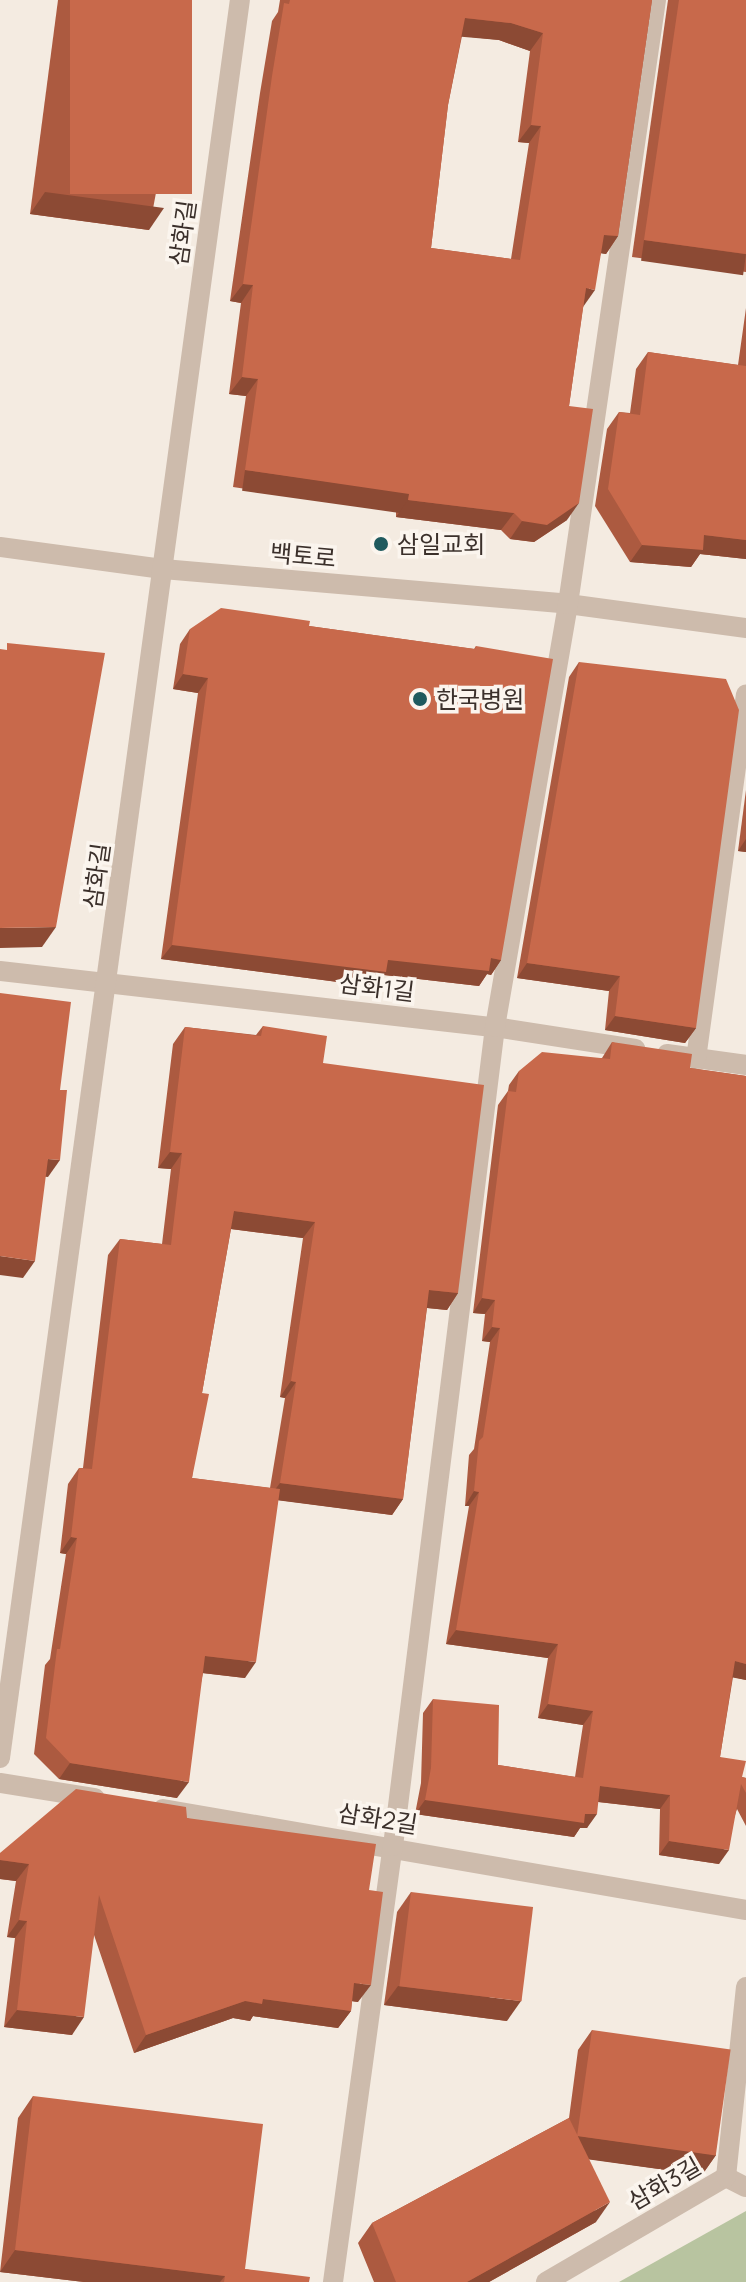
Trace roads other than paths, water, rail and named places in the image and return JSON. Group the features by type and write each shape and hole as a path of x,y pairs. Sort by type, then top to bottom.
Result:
{"street":[{"name":"삼화길","path":"0,1758 240,0"},
{"path":"333,2282 393,1846 495,1027 568,604 656,0"},
{"name":"백토로","path":"0,547 163,569 568,604 746,628"},
{"path":"696,1059 746,694"},
{"name":"삼화1길","path":"0,971 495,1027 746,1065"},
{"path":"0,1783 110,1801"},
{"name":"삼화2길","path":"142,1806 393,1846 746,1910"},
{"name":"삼화3길","path":"546,2282 726,2177 746,1987"},
{"path":"726,2177 746,2187"}],"place":[{"name":"삼일교회","path":"381,544"},
{"name":"한국병원","path":"420,699"}]}
